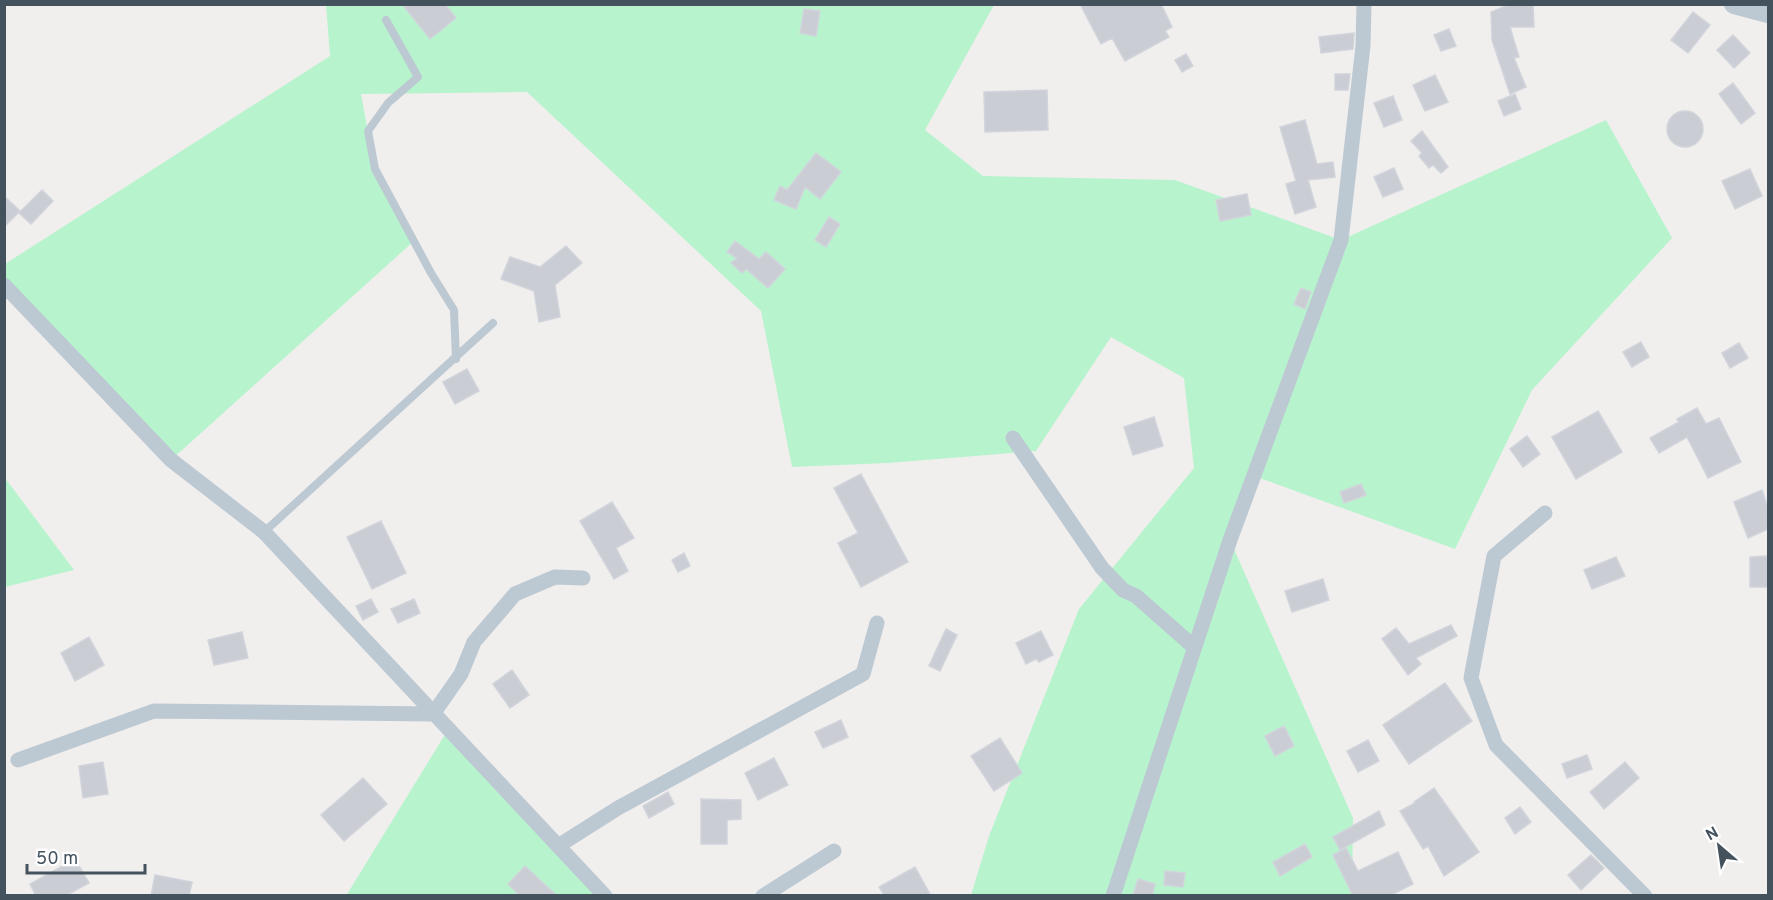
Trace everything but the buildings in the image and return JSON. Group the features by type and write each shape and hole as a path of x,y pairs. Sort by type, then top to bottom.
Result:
{"street":[{"path":"1113,896 1230,540 1341,240 1363,46 1364,4"},
{"path":"1734,4 1768,13"},
{"path":"4,285 171,460 264,532 605,896"},
{"path":"1013,438 1102,568 1124,590 1136,596 1194,647"},
{"path":"1545,513 1494,556 1471,678 1496,745 1645,896"},
{"path":"433,714 461,674 474,642 515,594 555,578 583,578"},
{"path":"558,846 618,808 863,674 877,623"},
{"path":"18,760 154,711 433,714"},
{"path":"763,896 834,852"}],"lane":[{"path":"386,20 418,77 388,103 368,131 375,169 431,273 454,310 456,358"},
{"path":"264,532 493,323"}],"green space":[{"path":"326,4 994,5 925,130 983,176 1175,180 1341,240 1606,120 1672,238 1532,390 1455,549 1254,476 1230,540 1353,818 1352,896 971,895 989,836 1079,609 1194,468 1184,378 1111,337 1036,451 888,463 792,467 761,311 527,92 361,94 377,181 414,241 171,460 5,285 5,264 330,56"},
{"path":"5,478 74,570 5,587"},
{"path":"449,728 605,896 346,896"}]}
